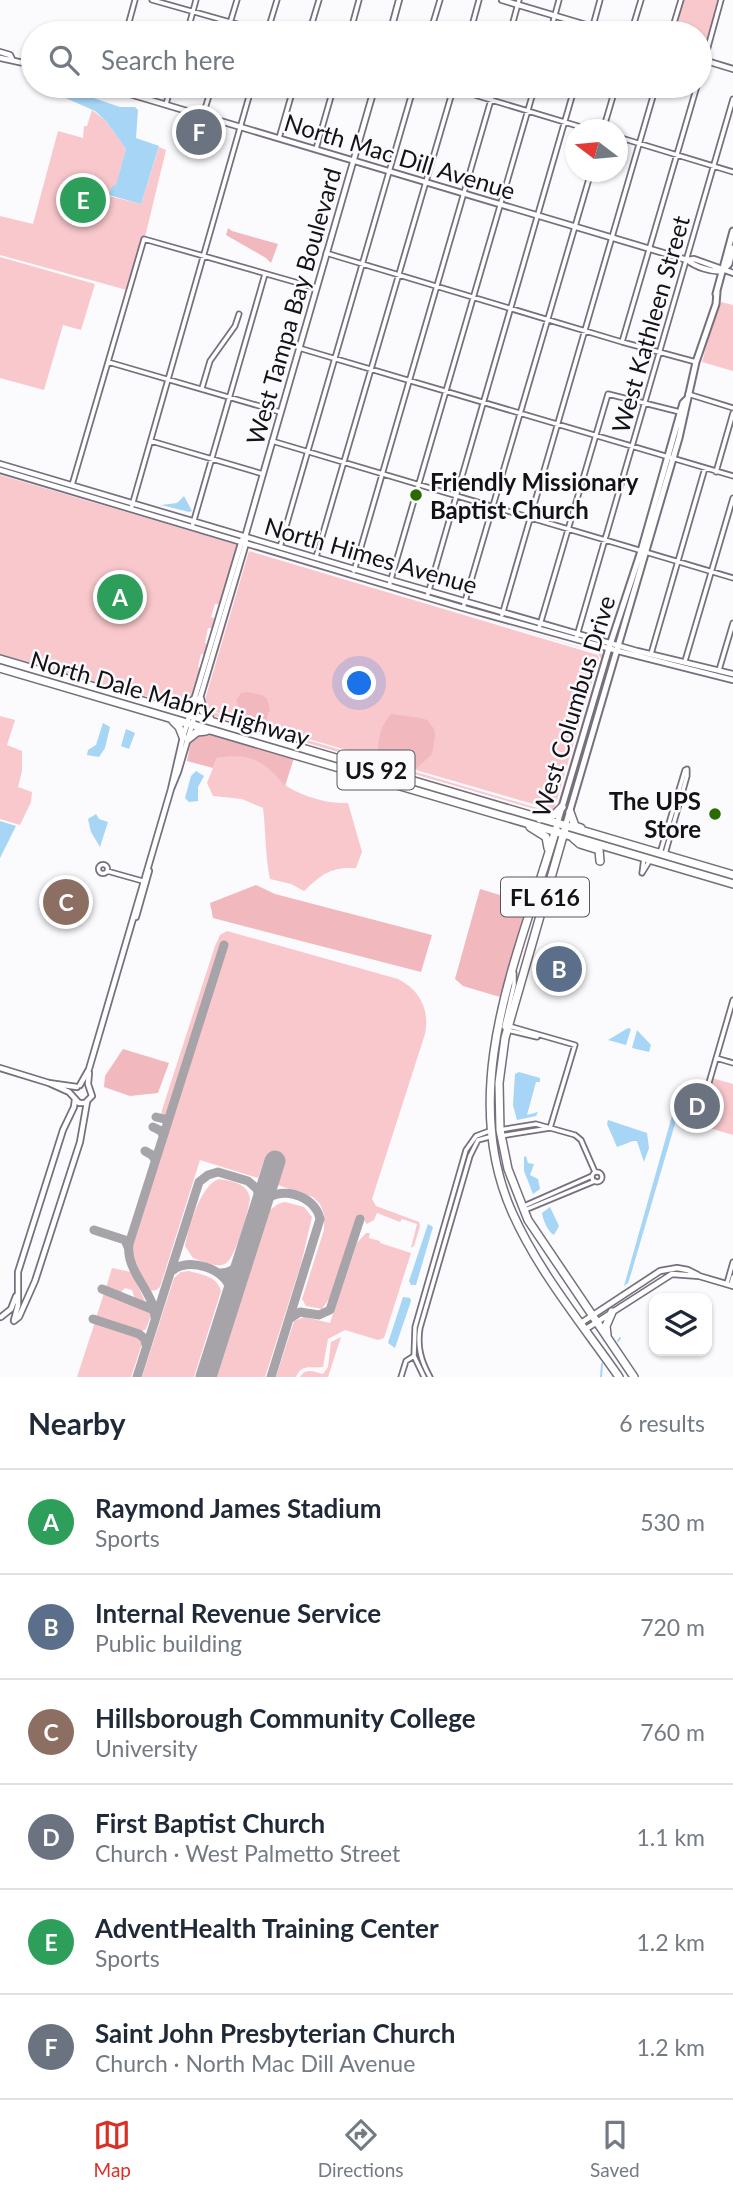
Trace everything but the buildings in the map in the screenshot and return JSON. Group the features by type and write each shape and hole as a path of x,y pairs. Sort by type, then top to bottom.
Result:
{"main road":[{"name":"West Columbus Drive","path":"507,1028 562,830 582,738 643,552 733,232"},
{"name":"West Columbus Drive","path":"723,270 729,264 733,248"},
{"name":"West Columbus Drive","path":"566,810 591,740 614,647"},
{"name":"North Dale Mabry Highway","path":"0,663 213,727 539,819 562,830"},
{"path":"197,699 213,727 186,738 171,714 197,699"},
{"path":"582,738 591,740"},
{"name":"North Dale Mabry Highway","path":"352,767 648,858 733,876"},
{"path":"539,819 566,810 575,826 594,835"},
{"path":"518,820 546,837 548,856"},
{"name":"West Columbus Drive","path":"491,1133 491,1070 499,1026 548,856 562,830"},
{"path":"562,830 580,844 599,850 600,861 605,852 617,849"},
{"name":"US 92","path":"562,830 594,835"},
{"name":"North Dale Mabry Highway","path":"594,835 664,856 733,884"},
{"path":"648,858 664,856"},
{"name":"FL 616","path":"507,1028 499,1069 499,1121 504,1133 508,1169 536,1235 634,1377"},
{"name":"FL 616","path":"491,1133 497,1166 510,1209 525,1240 619,1377"},
{"path":"497,1166 502,1172 513,1205 516,1209 523,1209"},
{"path":"607,1340 606,1325 612,1312"}],"street":[{"path":"129,21 135,0"},
{"path":"152,0 227,21"},
{"path":"190,21 196,0"},
{"path":"231,21 237,0"},
{"path":"271,21 277,0"},
{"path":"313,21 319,0"},
{"path":"353,21 359,0"},
{"path":"393,21 399,0"},
{"path":"434,21 440,0"},
{"path":"473,21 479,0"},
{"path":"502,0 519,2 568,21"},
{"path":"554,21 559,0"},
{"path":"594,21 600,0"},
{"path":"635,21 641,0"},
{"path":"675,21 681,0"},
{"path":"712,28 721,0"},
{"path":"513,21 519,2"},
{"path":"0,52 12,59"},
{"path":"0,58 21,62"},
{"path":"712,63 733,69"},
{"name":"North Mac Dill Avenue","path":"146,98 687,260 708,269 733,273"},
{"path":"166,104 168,98"},
{"path":"203,116 208,98"},
{"path":"132,507 248,98"},
{"path":"279,138 291,98"},
{"path":"316,149 331,98"},
{"name":"West Tampa Bay Boulevard","path":"78,1086 89,1069 371,98"},
{"path":"280,547 410,98"},
{"path":"315,561 451,98"},
{"path":"428,594 565,122 488,98"},
{"path":"390,583 532,98"},
{"path":"566,119 572,98"},
{"path":"606,119 612,98"},
{"path":"501,617 653,98"},
{"path":"622,342 694,98"},
{"path":"353,572 491,99"},
{"name":"West Kathleen Street","path":"577,636 733,99"},
{"path":"628,140 733,172"},
{"path":"463,608 588,182"},
{"path":"71,488 144,239 316,288"},
{"path":"326,253 696,362"},
{"path":"192,524 265,273"},
{"path":"202,388 210,360 235,326 239,314"},
{"path":"299,348 733,476"},
{"path":"107,361 280,412"},
{"path":"540,625 608,394 683,413"},
{"path":"687,396 733,408"},
{"path":"716,471 733,413"},
{"path":"151,441 262,474"},
{"path":"272,441 733,578"},
{"name":"North Himes Avenue","path":"0,464 132,507 280,547 315,561"},
{"path":"651,654 705,468"},
{"name":"North Himes Avenue","path":"0,470 71,488"},
{"path":"685,661 733,498"},
{"name":"North Himes Avenue","path":"192,524 256,546 428,594 503,611 614,647 719,673"},
{"name":"West Tampa Bay Boulevard","path":"232,580 242,558 243,542"},
{"path":"242,558 246,550 256,546"},
{"name":"North Himes Avenue","path":"428,594 463,608 540,625"},
{"path":"719,673 733,622"},
{"name":"North Himes Avenue","path":"614,647 685,661 733,677"},
{"path":"687,769 687,776 664,856 682,775 687,769"},
{"path":"107,870 144,881"},
{"path":"514,967 514,985 504,1025 575,1045 550,1128"},
{"path":"706,1093 733,1000"},
{"path":"727,1021 733,1023"},
{"path":"716,1058 733,1063"},
{"path":"0,1068 49,1083 89,1087 92,1096 87,1102 82,1135 30,1292 19,1318 14,1321 0,1317"},
{"name":"West Tampa Bay Boulevard","path":"89,1069 89,1087"},
{"path":"49,1083 81,1103 87,1102"},
{"path":"14,1321 18,1305 18,1272 78,1086"},
{"path":"424,1377 417,1355 415,1327 466,1150 475,1136 550,1128 579,1137 594,1181"},
{"path":"523,1209 560,1193 600,1181 600,1172 560,1193"},
{"path":"730,1285 733,1262"},
{"path":"584,1326 660,1271 677,1268 699,1276"},
{"path":"594,1320 612,1312 668,1275 676,1273 699,1276 730,1285"},
{"path":"730,1285 733,1277"},
{"path":"17,1292 30,1292"},
{"path":"0,1317 11,1309 17,1292"},
{"path":"401,1377 406,1361 417,1355"},
{"path":"417,1355 430,1377"}],"shaded area":[{"path":"683,0 719,0 712,26 712,21 677,21"},
{"path":"92,110 106,121 126,149 116,186 112,186 109,196 141,204 159,147 166,150 145,237 142,237 127,290 0,255 0,216 33,224 58,131 83,138 84,126 87,126"},
{"path":"228,228 278,244 271,263 226,235"},
{"path":"0,257 95,284 81,330 63,325 44,390 0,378"},
{"path":"721,302 733,305 733,371 702,362 716,310"},
{"path":"0,475 238,545 220,604 215,604 211,617 216,619 213,628 208,628 205,643 208,645 205,654 201,654 198,666 202,666 193,697 180,706 0,654"},
{"path":"252,549 606,655 559,808 552,814 211,715 209,711 551,812 556,810 601,659 598,653"},
{"path":"248,551 204,700 243,559"},
{"path":"249,551 598,655 554,810 205,709 204,703"},
{"path":"241,693 262,695 267,699 270,710 267,721 244,716 236,701"},
{"path":"391,714 427,720 434,729 432,754 416,769 378,758 380,734"},
{"path":"0,716 15,720 7,745 22,751 22,771 18,787 32,792 31,802 20,825 0,819"},
{"path":"207,733 294,758 285,786 256,760 238,756 217,758 213,768 187,761 191,741 196,735"},
{"path":"237,754 263,764 286,786 302,794 325,801 348,803 362,852 356,868 327,873 304,891 291,884 270,879 263,808 242,799 213,796 207,783 217,758"},
{"path":"256,885 275,894 432,935 421,972 213,918 210,903"},
{"path":"480,889 527,903 500,997 463,986 455,979"},
{"path":"227,931 398,979 418,995 424,1009 425,1034 372,1199 376,1206 419,1222 414,1246 411,1248 417,1224 402,1219 400,1222 377,1213 374,1220 367,1224 357,1218 329,1299 322,1309 306,1306 302,1299 324,1230 324,1214 313,1197 278,1185 285,1164 265,1158 258,1178 200,1160 160,1287 156,1290 150,1291 147,1287 132,1256 133,1240 227,945 222,943 166,1115 161,1116 162,1110 215,946 220,935"},
{"path":"123,1049 169,1063 158,1093 130,1096 104,1087 105,1076"},
{"path":"712,1078 733,1084 733,1135 706,1127 716,1093 709,1091"},
{"path":"219,1179 242,1186 250,1198 233,1254 225,1264 217,1265 193,1258 185,1246 192,1218 201,1198 212,1183"},
{"path":"285,1202 304,1207 312,1217 301,1264 265,1377 217,1377 270,1210"},
{"path":"366,1233 370,1233 369,1238 380,1243 411,1253 384,1338 378,1340 345,1330 328,1339 323,1367 304,1368 296,1377 276,1377 294,1321 304,1317 330,1323 357,1243"},
{"path":"112,1268 131,1272 146,1303 135,1299 132,1290 125,1288 120,1293 106,1288"},
{"path":"189,1271 213,1279 221,1291 194,1377 142,1377 174,1278 181,1272"},
{"path":"104,1293 147,1309 151,1315 146,1329 140,1332 96,1318"},
{"path":"95,1322 140,1337 142,1344 131,1377 77,1377"},
{"path":"341,1337 328,1377 300,1377 308,1371 323,1374 328,1367 331,1342"}],"water":[{"path":"66,98 93,98 120,107 135,107 138,110 136,138 159,146 141,204 109,195 112,186 116,185 126,149 106,121 95,111"},
{"path":"184,496 192,511 161,505 177,503"},
{"path":"103,723 110,727 105,748 99,757 87,755 88,750 96,745"},
{"path":"126,729 135,733 129,749 121,746"},
{"path":"196,771 204,776 198,787 198,801 189,802 185,798 191,776"},
{"path":"96,814 99,819 108,822 100,847 91,832 88,819"},
{"path":"0,821 16,826 0,858"},
{"path":"628,1028 631,1029 626,1045 608,1040"},
{"path":"637,1030 651,1045 649,1052 632,1048"},
{"path":"519,1072 540,1078 540,1082 536,1082 527,1115 538,1112 536,1116 517,1120 513,1105 515,1074"},
{"path":"681,1084 686,1086 631,1274 624,1286"},
{"path":"608,1120 647,1133 649,1148 644,1162 637,1141 617,1147 607,1124"},
{"path":"526,1156 528,1163 534,1164 530,1175 538,1179 540,1189 533,1194 524,1171"},
{"path":"550,1207 559,1226 554,1235 546,1226 542,1213"},
{"path":"428,1224 433,1227 416,1285 411,1285 409,1281"},
{"path":"403,1297 410,1298 411,1301 395,1348 388,1343"}],"waterway":[{"path":"601,1377 602,1364"}],"taxiway":[{"path":"155,1321 151,1301 132,1264 129,1244 224,945"},
{"path":"156,1117 168,1120"},
{"path":"153,1127 163,1135"},
{"path":"145,1151 155,1160"},
{"path":"137,1377 199,1182 218,1172 248,1181 257,1189 261,1204"},
{"path":"261,1204 276,1194 295,1195 311,1203 320,1219 271,1377"},
{"path":"289,1319 300,1312 319,1315 330,1310 360,1219"},
{"path":"94,1230 125,1240 128,1247"},
{"path":"218,1273 226,1273 238,1265 252,1230"},
{"path":"172,1271 178,1267 196,1265 222,1276 228,1283 230,1295 221,1327"},
{"path":"102,1289 154,1310"},
{"path":"93,1319 139,1334 145,1339 146,1345"}],"runway":[{"path":"206,1377 275,1161"}],"place":[{"name":"Saint John Presbyterian Church","path":"199,132"},
{"name":"AdventHealth Training Center","path":"83,200"},
{"name":"Friendly Missionary Baptist Church","path":"416,495"},
{"name":"Raymond James Stadium","path":"120,597"},
{"name":"The UPS Store","path":"715,814"},
{"name":"Hillsborough Community College","path":"66,902"},
{"name":"Internal Revenue Service","path":"559,969"},
{"name":"First Baptist Church","path":"697,1106"}]}
